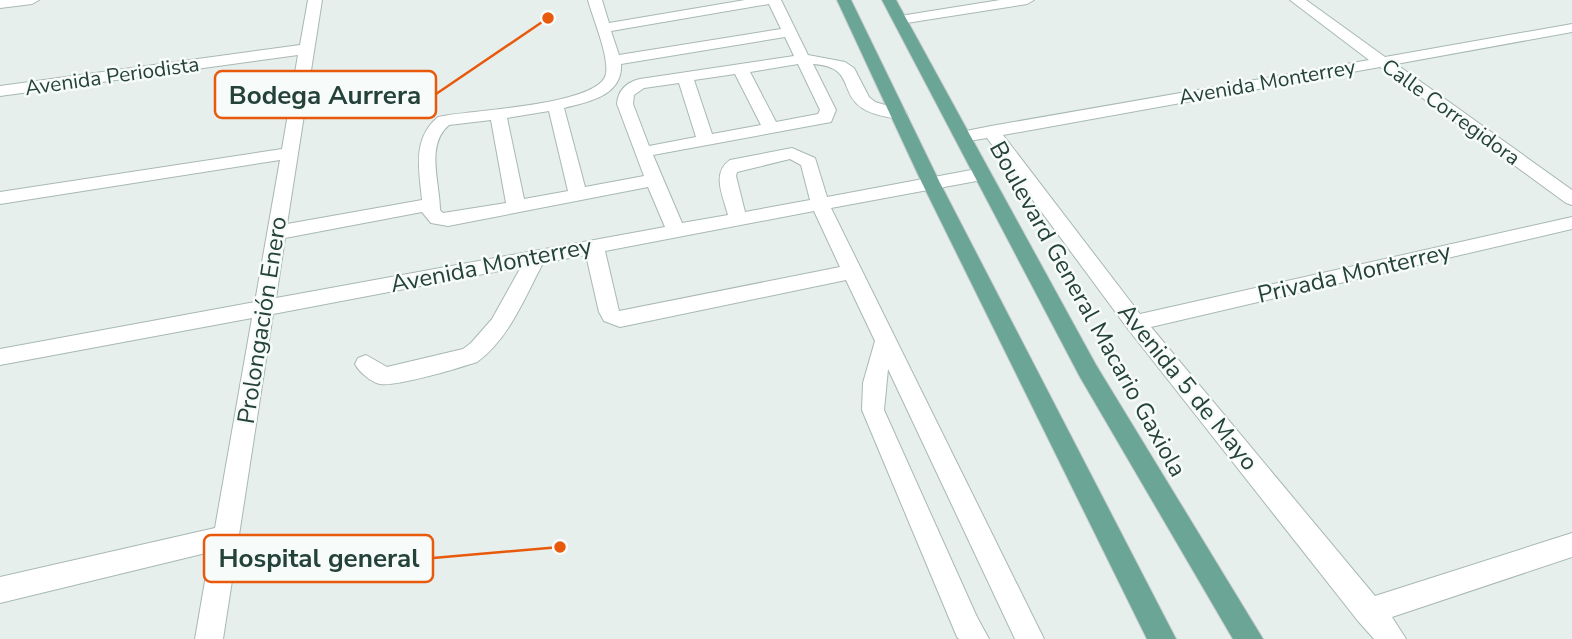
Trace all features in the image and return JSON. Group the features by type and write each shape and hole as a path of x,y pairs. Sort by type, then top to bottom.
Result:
{"main road":[{"path":"844,0 931,183 1162,639"},
{"name":"Boulevard General Macario Gaxiola","path":"889,0 1088,371 1249,639"}],"street":[{"path":"0,4 32,0"},
{"name":"Prolongación Enero","path":"209,639 315,0"},
{"path":"604,28 772,0 828,110 825,118 643,152"},
{"path":"900,20 1027,0"},
{"name":"Calle Corregidora","path":"1297,0 1572,199"},
{"path":"600,1 614,74 606,88 588,96 555,104 444,121 429,132 427,141 434,215 448,220 654,180"},
{"name":"Avenida Monterrey","path":"962,137 1572,28"},
{"path":"613,61 789,32"},
{"name":"Avenida Periodista","path":"0,92 307,49"},
{"path":"676,231 643,152 625,97 628,91 640,85 740,68 802,59 827,61 843,66 861,100 867,105 882,112 899,114"},
{"path":"740,68 771,128"},
{"path":"685,77 706,140"},
{"path":"555,104 578,195"},
{"path":"498,113 516,207"},
{"name":"Avenida 5 de Mayo","path":"991,131 1136,323 1392,639"},
{"path":"0,198 290,153"},
{"path":"738,219 727,176 729,169 736,164 792,153 809,162 820,204 1030,639"},
{"name":"Avenida Monterrey","path":"0,357 982,174"},
{"path":"276,233 432,204"},
{"name":"Privada Monterrey","path":"1136,323 1572,223"},
{"path":"594,246 609,312 611,316 620,319 854,271"},
{"path":"366,364 383,376 470,356 500,324 536,257"},
{"path":"887,340 871,393 873,410 967,627 975,639"},
{"path":"0,590 225,537"},
{"path":"1368,612 1572,545"}],"place":[{"name":"Bodega Aurrera","path":"548,18"},
{"name":"Hospital general","path":"560,547"}]}
